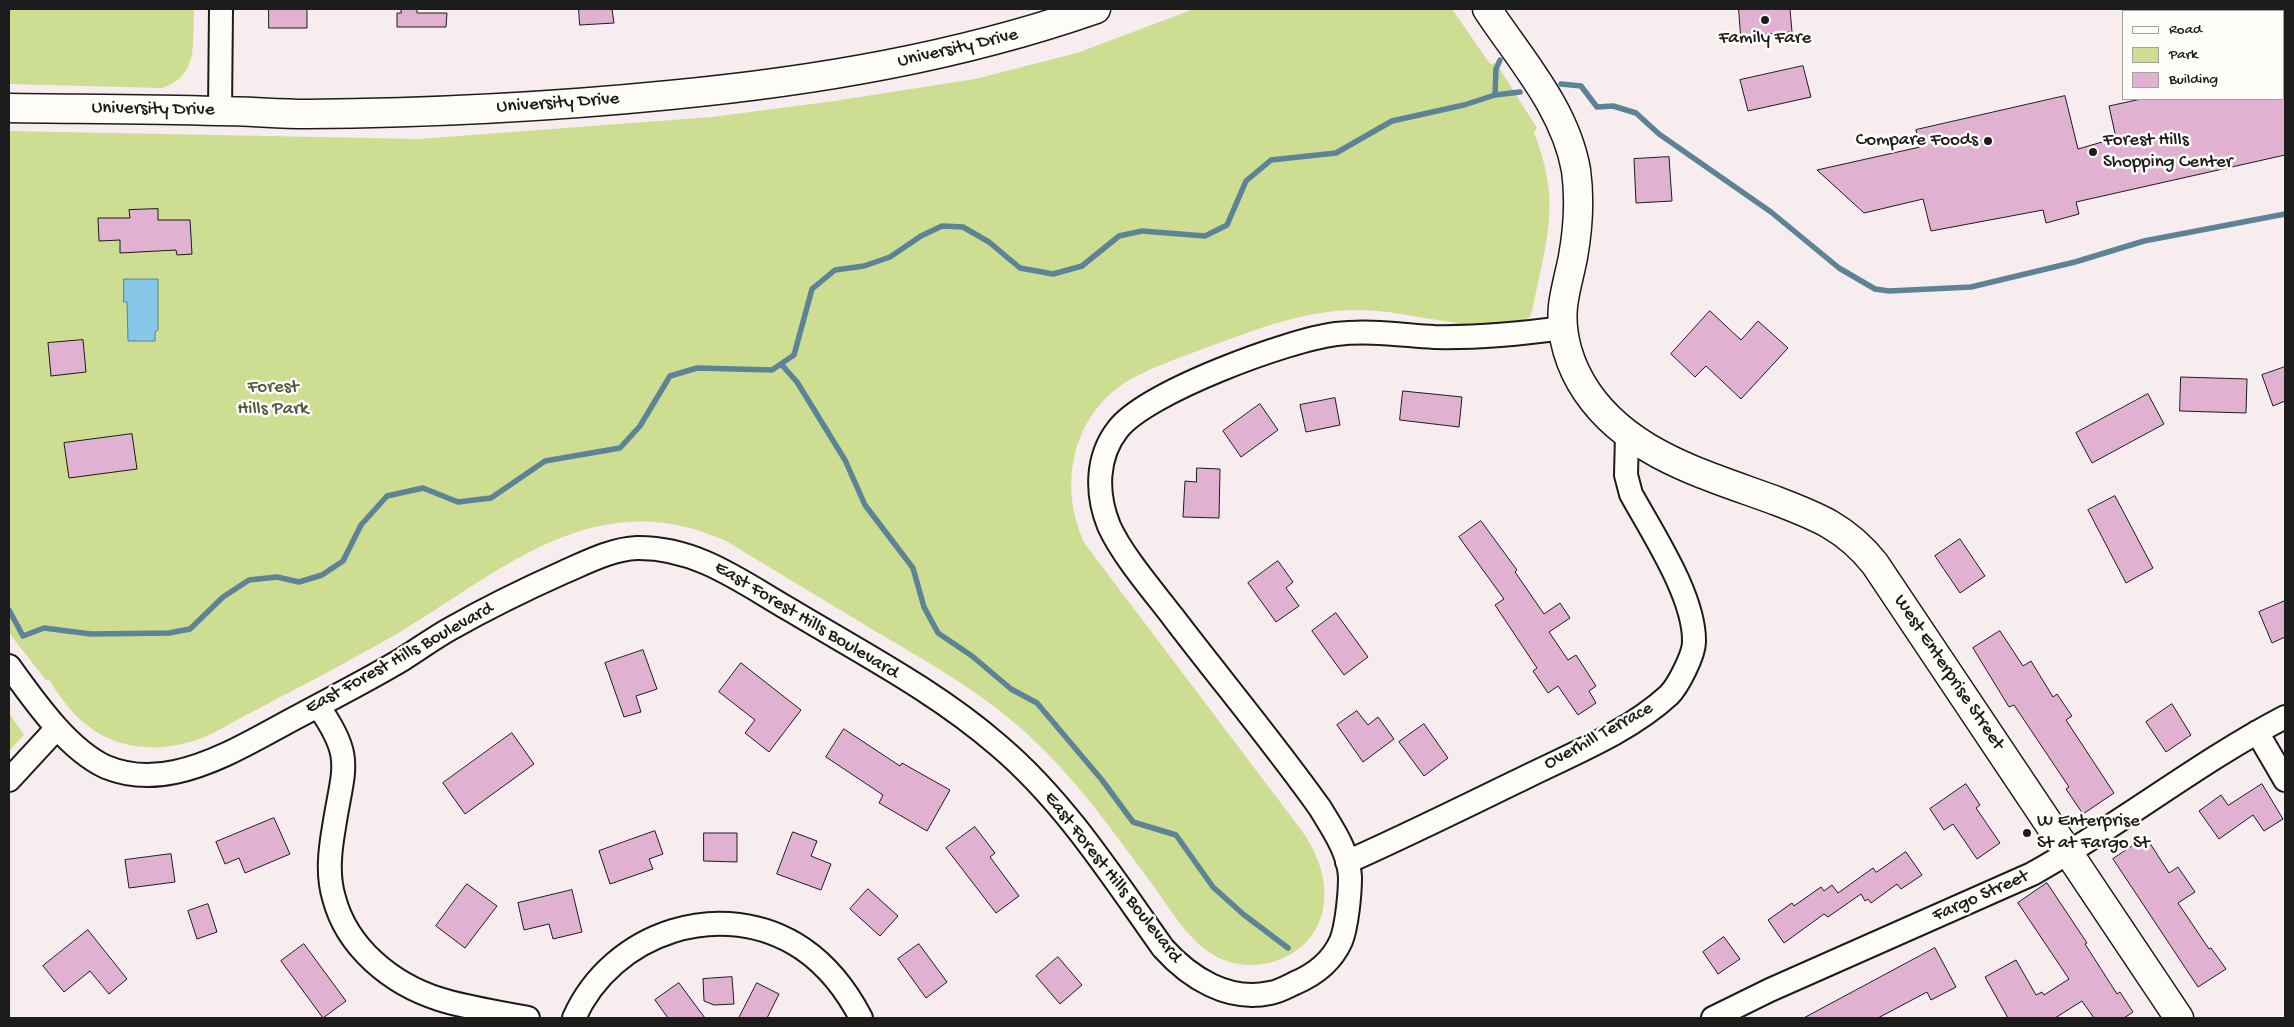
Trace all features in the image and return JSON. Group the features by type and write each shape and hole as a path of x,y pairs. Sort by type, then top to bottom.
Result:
{"street":[{"path":"220,111 221,9"},
{"name":"University Drive","path":"9,108 302,114 470,111 749,88 830,76 944,54 1036,30 1096,9"},
{"path":"1486,9 1551,103 1561,122 1571,151 1576,177 1578,219 1573,258 1563,306 1563,328 1570,358 1578,376 1597,405 1627,435"},
{"name":"East Forest Hills Boulevard","path":"9,666 57,728 101,765 117,771 147,775 176,772 215,758 256,739 402,660 448,630 547,580 619,550 652,548 685,555 723,569 856,649 973,724 1002,748 1034,779 1070,821 1163,948 1179,966 1202,981 1237,994 1272,993 1302,980 1321,968 1333,955 1342,940 1350,876 1347,862 1336,835 1320,808 1139,572 1110,528 1102,507 1099,491 1103,458 1108,444 1128,419 1159,399 1225,368 1300,342 1336,334 1357,332 1469,337 1506,336 1563,328"},
{"name":"West Enterprise Street","path":"1627,435 1645,447 1678,463 1826,522 1858,543 1875,564 2179,1018"},
{"name":"Overhill Terrace","path":"1347,862 1387,845 1606,737 1648,712 1671,694 1691,658 1694,643 1690,605 1631,494 1626,474 1627,435"},
{"path":"318,706 340,741 344,758 344,774 329,863 334,898 354,938 378,966 404,985 439,999 528,1018"},
{"name":"Fargo Street","path":"1713,1018 1770,990 2032,874 2068,854 2256,732 2285,717"},
{"path":"9,780 57,728"},
{"path":"2256,732 2285,780"},
{"path":"574,1018 592,986 607,968 625,953 667,932 713,923 760,929 782,937 803,949 838,980 861,1018"}],"green space":[{"path":"9,9 194,9 192,56 183,75 162,88 9,84"},
{"name":"Forest Hills Park","path":"1194,9 1452,9 1490,64 1496,63 1537,128 1534,133 1546,173 1549,191 1549,225 1530,317 1513,323 1493,325 1470,324 1358,310 1322,313 1270,325 1175,359 1131,379 1111,393 1095,411 1083,431 1075,452 1072,498 1085,544 1299,827 1316,855 1323,876 1323,909 1317,926 1308,940 1295,952 1280,960 1263,964 1245,965 1228,962 1212,954 1194,940 1076,785 1029,736 989,703 947,674 726,541 678,525 634,522 591,528 551,542 512,562 395,635 328,672 200,739 167,747 134,746 118,742 88,726 72,711 49,680 46,680 9,633 9,131 419,139 712,117 834,101 975,79 1077,53"},
{"path":"9,713 24,735 9,751"}],"water":[{"path":"124,279 158,279 158,330 155,332 155,341 128,341 127,302 124,302"}],"building":[{"path":"269,9 307,9 307,28 269,28"},
{"path":"401,9 417,9 417,13 447,13 446,27 397,27 397,13 401,13"},
{"path":"579,9 612,9 614,23 580,25"},
{"name":"Family Fare","path":"1739,9 1790,9 1792,32 1741,36"},
{"path":"1803,66 1811,97 1748,111 1740,80"},
{"name":"Forest Hills Shopping Center","path":"2065,96 2078,149 2116,138 2109,106 2136,100 2285,99 2285,155 2076,202 2079,214 2046,223 2043,210 1931,231 1923,199 1864,213 1817,170 1920,147 1916,130"},
{"path":"1669,157 1672,201 1636,203 1634,159"},
{"path":"158,209 158,220 190,220 192,254 177,255 176,250 120,253 120,240 99,241 98,218 130,218 129,210"},
{"path":"1710,311 1741,340 1758,321 1788,348 1741,399 1706,366 1695,377 1671,354"},
{"path":"83,340 86,372 51,376 48,343"},
{"path":"2285,367 2285,401 2273,406 2262,375"},
{"path":"2181,377 2247,379 2246,413 2180,411"},
{"path":"1403,391 1462,397 1459,427 1400,420"},
{"path":"2148,394 2164,424 2092,463 2076,433"},
{"path":"1335,398 1340,425 1306,432 1300,405"},
{"path":"1260,404 1278,430 1241,457 1223,431"},
{"path":"132,434 137,469 69,478 64,443"},
{"path":"1197,468 1220,469 1219,518 1183,517 1185,481 1196,482"},
{"path":"2115,496 2153,568 2126,583 2088,510"},
{"path":"1481,521 1517,570 1515,572 1544,614 1560,603 1570,618 1549,632 1568,660 1576,655 1596,686 1589,691 1596,703 1578,715 1558,686 1548,693 1533,671 1537,668 1495,605 1504,599 1459,537"},
{"path":"1960,539 1985,576 1960,593 1935,556"},
{"path":"1278,561 1293,582 1286,588 1299,606 1276,622 1248,583"},
{"path":"2285,601 2285,637 2272,643 2259,612"},
{"path":"1336,613 1368,657 1344,675 1312,631"},
{"path":"2000,631 2023,666 2031,661 2053,697 2057,694 2072,716 2066,720 2114,793 2083,814 2066,789 2069,787 2014,705 2009,707 1973,648"},
{"path":"643,650 657,689 636,696 641,712 624,717 605,663"},
{"path":"741,663 801,710 769,752 745,733 755,720 719,692"},
{"path":"2172,704 2191,735 2166,752 2146,722"},
{"path":"1357,711 1368,725 1378,717 1394,739 1363,762 1337,725"},
{"path":"1424,724 1448,758 1424,776 1399,742"},
{"path":"844,729 900,766 902,763 950,790 927,831 879,803 883,795 826,757"},
{"path":"512,733 534,764 465,814 443,783"},
{"path":"1966,784 1980,805 1976,808 2000,843 1977,859 1953,824 1944,830 1930,809"},
{"path":"2262,784 2283,819 2264,831 2253,815 2219,839 2199,811 2221,795 2228,805"},
{"path":"274,818 290,854 245,873 239,858 225,864 216,842"},
{"path":"975,827 995,853 990,857 1019,896 996,913 946,848"},
{"path":"655,831 663,854 649,859 653,869 610,884 599,851"},
{"path":"793,832 817,841 811,856 831,864 821,890 777,874"},
{"path":"704,833 737,833 737,862 704,861"},
{"path":"2146,837 2169,873 2178,867 2195,892 2178,903 2209,949 2211,948 2226,969 2198,987 2113,859"},
{"path":"1906,852 1922,875 1901,889 1897,884 1871,903 1868,899 1865,901 1861,894 1828,917 1824,914 1784,943 1768,920 1792,903 1794,906 1821,887 1824,891 1832,885 1838,893 1873,868 1876,872"},
{"path":"171,854 175,882 129,888 125,860"},
{"path":"2047,883 2087,943 2085,944 2117,994 2120,992 2133,1012 2124,1018 2094,1018 2082,1001 2055,1018 2008,1018 1985,977 2016,960 2036,995 2042,992 2044,995 2069,979 2018,903"},
{"path":"467,884 497,906 465,948 436,926"},
{"path":"868,889 898,916 880,936 850,909"},
{"path":"572,890 582,932 553,939 549,924 524,930 518,903"},
{"path":"208,904 217,932 197,939 188,911"},
{"path":"88,930 127,979 109,994 90,971 64,992 43,966"},
{"path":"1724,937 1740,959 1718,974 1703,952"},
{"path":"304,944 346,1001 323,1018 281,961"},
{"path":"919,944 947,982 926,998 898,959"},
{"path":"1935,948 1956,987 1931,1000 1927,992 1878,1018 1804,1018"},
{"path":"1058,957 1082,985 1060,1004 1036,976"},
{"path":"732,977 734,1004 714,1005 704,1001 703,979"},
{"path":"679,983 705,1018 668,1018 655,1000"},
{"path":"757,983 779,994 767,1018 739,1018"}],"waterway":[{"path":"1495,95 1496,69 1500,60"},
{"path":"1561,84 1581,86 1597,107 1613,106 1636,113 1659,134 1771,212 1839,268 1875,289 1889,291 1971,287 2075,262 2144,241 2285,214"},
{"path":"9,610 23,636 44,628 91,634 169,633 190,629 223,597 249,580 277,577 299,582 322,575 343,561 361,525 387,496 423,488 458,502 491,498 545,461 620,448 640,426 670,376 697,368 772,370 794,355 812,289 835,270 864,266 890,257 921,236 942,226 963,227 989,242 1020,268 1053,274 1082,266 1119,236 1142,231 1205,236 1227,225 1246,181 1271,160 1336,153 1392,121 1464,105 1495,95 1520,92"},
{"path":"781,364 797,382 845,460 865,505 913,568 924,607 938,633 972,656 1011,689 1037,703 1102,780 1133,822 1176,835 1213,887 1243,914 1288,948"}],"place":[{"name":"Family Fare","path":"1765,20"},
{"name":"Compare Foods","path":"1988,141"},
{"name":"Forest Hills Shopping Center","path":"2093,152"},
{"name":"W Enterprise St at Fargo St","path":"2027,833"}]}
